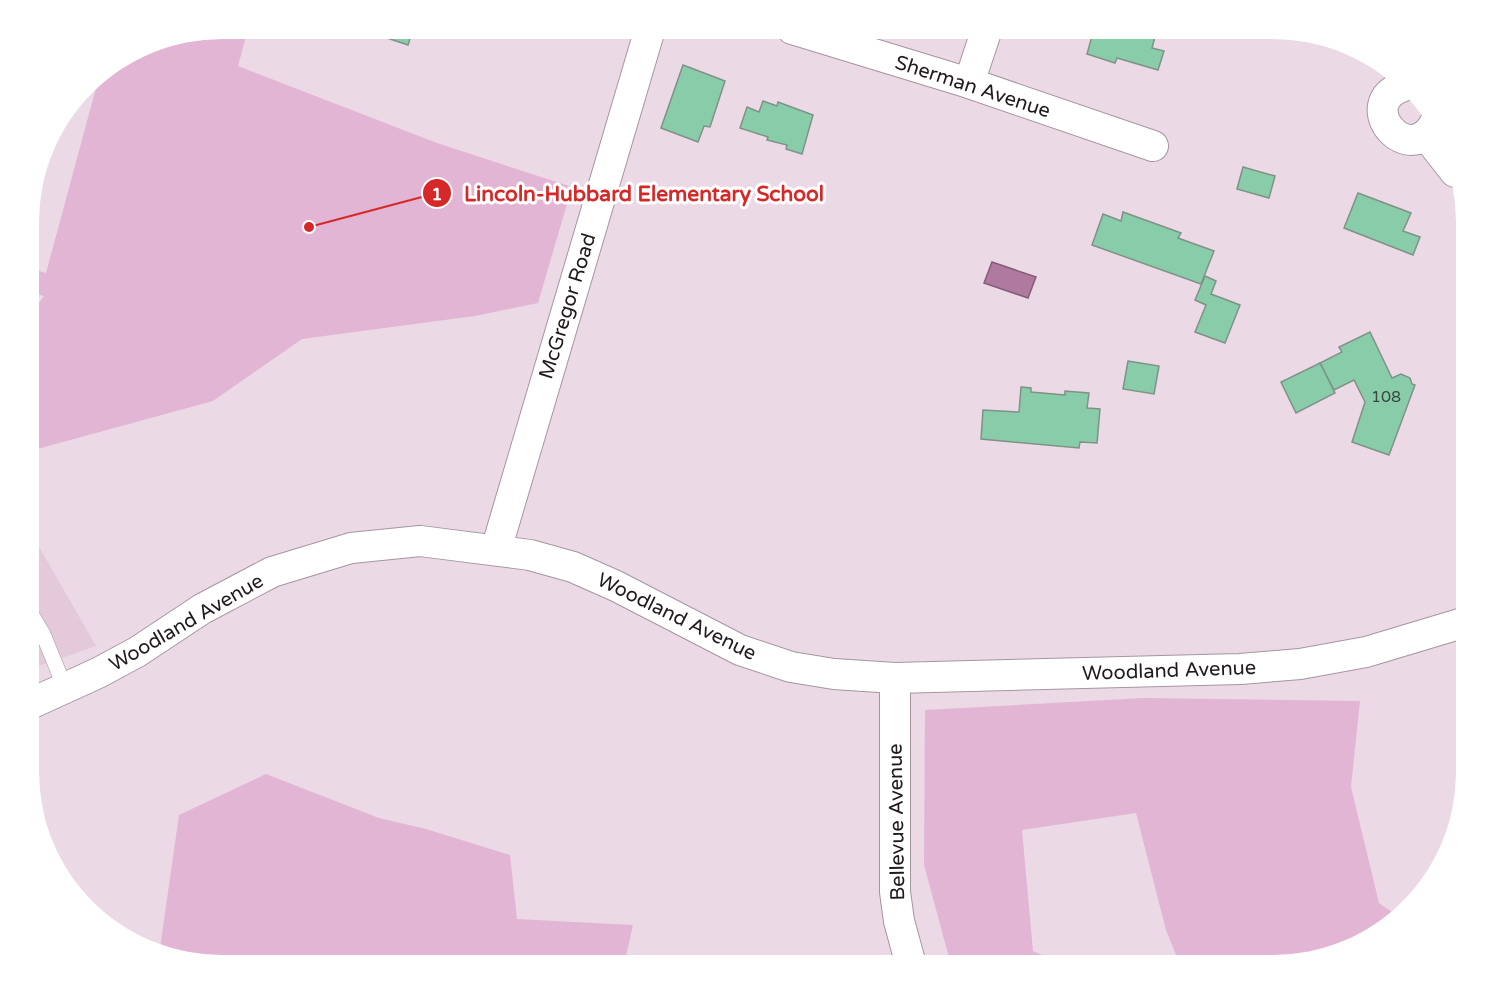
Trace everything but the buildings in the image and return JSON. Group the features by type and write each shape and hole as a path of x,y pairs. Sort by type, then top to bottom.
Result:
{"street":[{"name":"McGregor Road","path":"496,550 647,39"},
{"name":"Sherman Avenue","path":"827,39 969,83 1154,146"},
{"path":"969,83 983,39"},
{"path":"1398,88 1392,91 1387,98 1383,115 1385,124 1399,137 1408,140 1417,139 1430,129"},
{"name":"Woodland Avenue","path":"39,700 137,652 202,609 272,572 351,548 420,541 530,555 573,567 616,586 740,650 791,667 834,674 895,678 1217,670 1300,664 1366,652 1456,625"},
{"name":"Bellevue Avenue","path":"895,678 895,892 899,921 908,955"}],"lane":[{"path":"39,642 65,688"}],"shaded area":[{"path":"245,39 238,66 437,143 572,187 538,303 475,316 302,339 213,401 39,449 39,303 44,296 39,295 39,271 46,273 95,90 111,77 152,53 198,41"},
{"path":"992,262 1036,277 1028,298 984,283"},
{"path":"39,547 96,646 39,666"},
{"path":"1143,698 1360,701 1351,787 1379,903 1392,912 1375,924 1343,941 1309,951 1285,955 1176,955 1166,930 1136,813 1022,830 1033,951 1042,955 948,955 924,865 925,710"},
{"path":"266,774 379,818 426,829 510,855 517,919 633,925 626,955 222,955 175,949 161,944 179,815"}],"place":[{"name":"Lincoln-Hubbard Elementary School","path":"309,227"}]}
